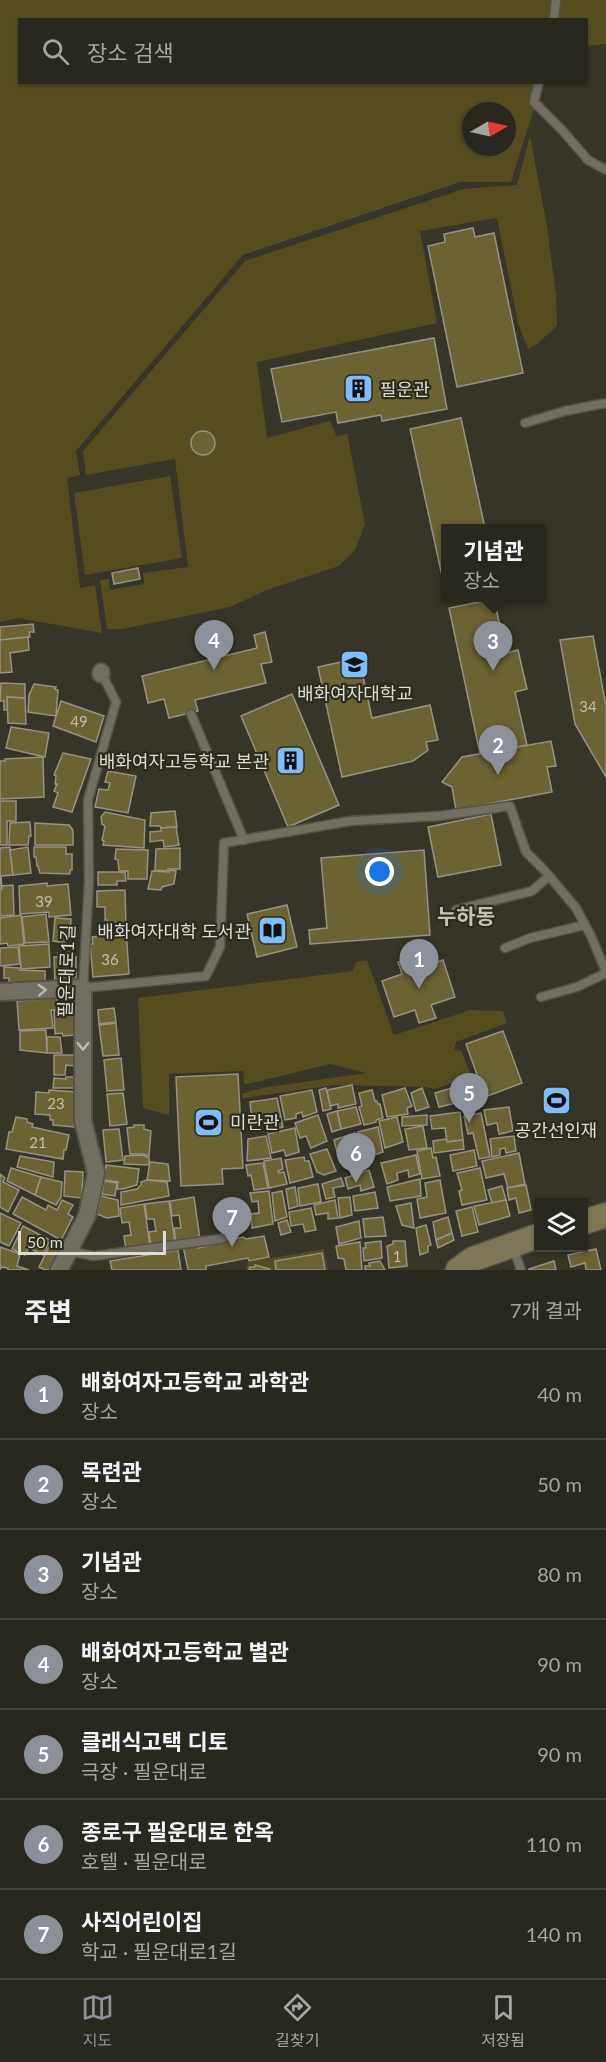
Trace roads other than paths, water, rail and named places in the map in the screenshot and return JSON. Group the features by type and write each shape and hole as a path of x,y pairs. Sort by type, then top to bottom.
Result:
{"street":[{"path":"0,992 83,988"},
{"name":"필운대로1길","path":"59,1270 87,1216 96,1173 83,1121 83,988"},
{"path":"588,1221 606,1215"},
{"path":"458,1270 473,1259 534,1237"}],"lane":[{"path":"554,18 556,0"},
{"path":"538,84 534,102 588,160 606,170"},
{"path":"525,423 565,411 606,403"},
{"name":"필운대로1길","path":"83,988 89,881 88,800 116,702 101,673"},
{"path":"191,714 244,840"},
{"path":"83,988 206,976 220,947 224,843 350,820 439,816 510,806 526,852 576,908 606,973 577,987 541,998"},
{"path":"456,910 532,891 549,876"},
{"path":"505,948 530,938 585,925"},
{"path":"69,1251 94,1256 220,1239 236,1233 239,1206"},
{"path":"512,1244 521,1270"}],"place":[{"name":"필운관","path":"359,389"},
{"name":"배화여자대학교","path":"355,664"},
{"name":"배화여자고등학교 별관","path":"214,670"},
{"name":"기념관","path":"493,671"},
{"name":"배화여자고등학교 본관","path":"290,761"},
{"name":"목련관","path":"498,775"},
{"name":"배화여자대학 도서관","path":"272,931"},
{"name":"배화여자고등학교 과학관","path":"419,989"},
{"name":"공간선인재","path":"556,1101"},
{"name":"미란관","path":"209,1122"},
{"name":"클래식고택 디토","path":"469,1123"},
{"name":"종로구 필운대로 한옥","path":"356,1183"},
{"name":"사직어린이집","path":"232,1247"}],"district":[{"name":"누하동","path":"466,915"}]}
